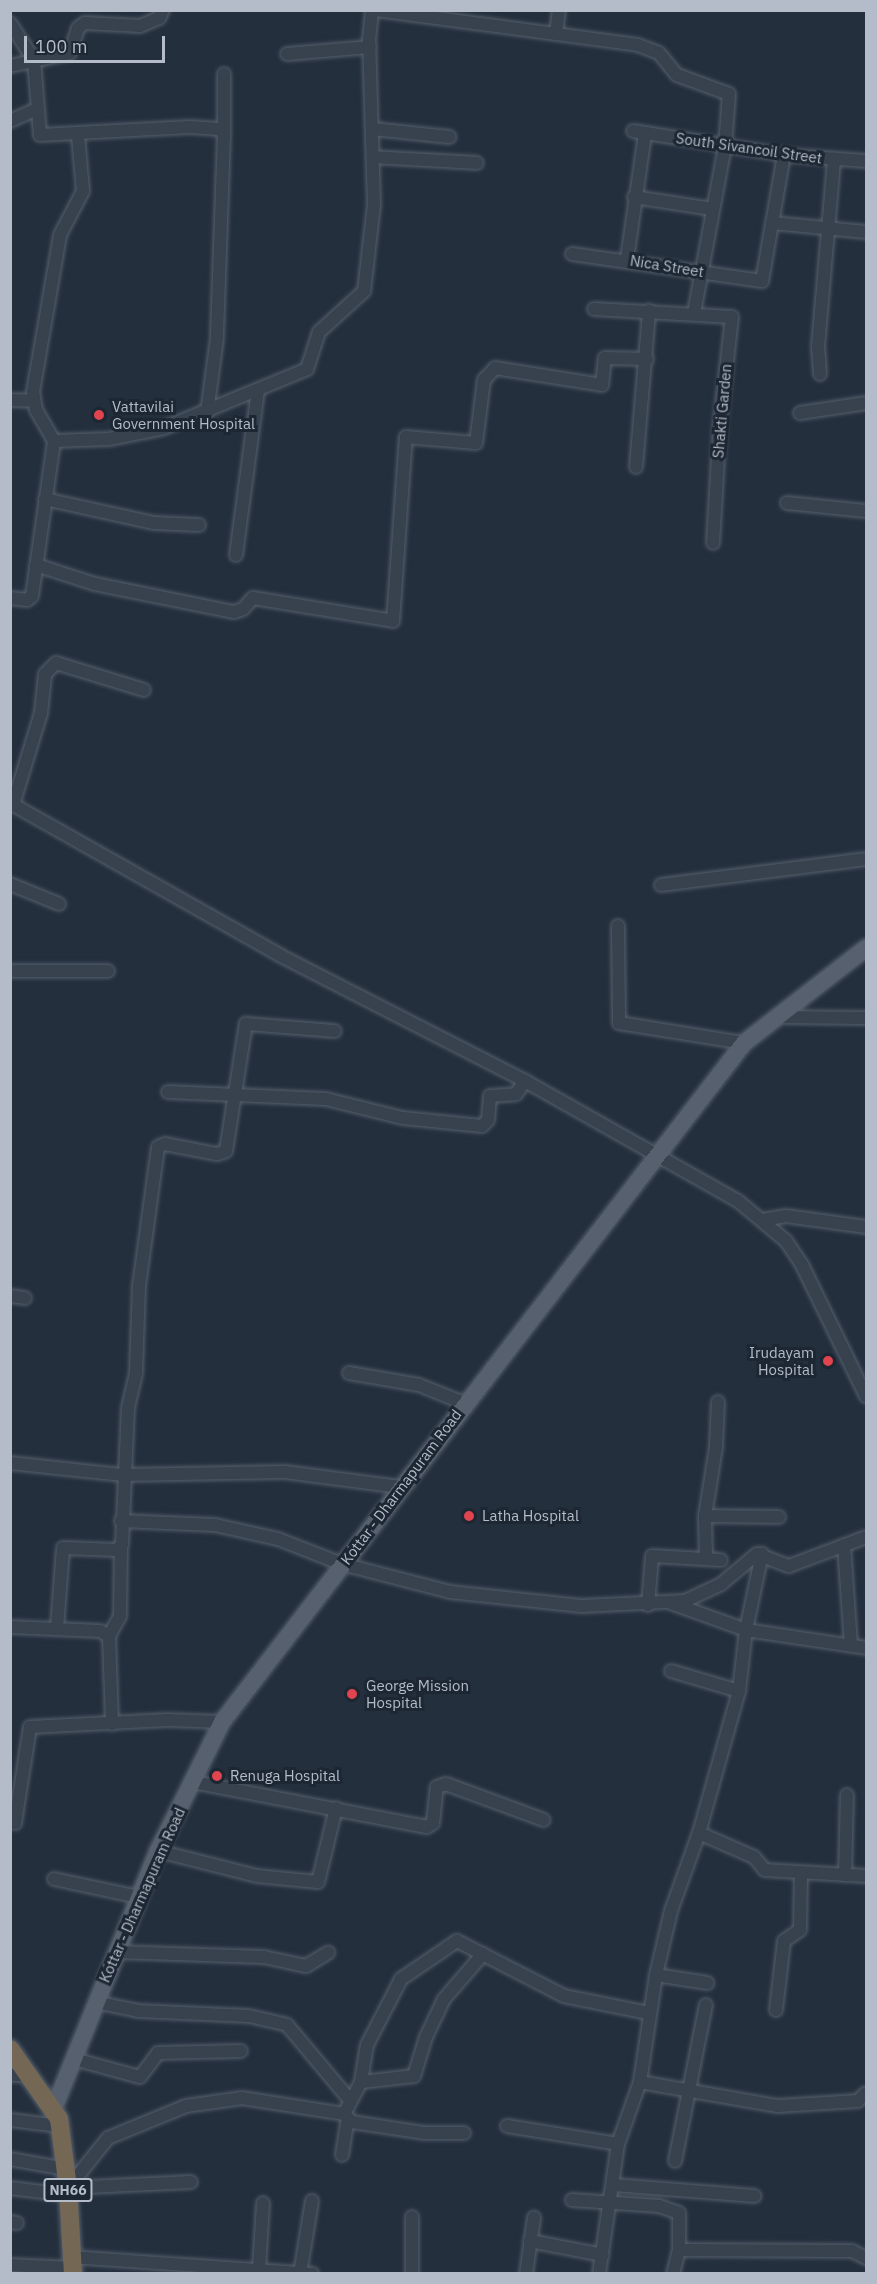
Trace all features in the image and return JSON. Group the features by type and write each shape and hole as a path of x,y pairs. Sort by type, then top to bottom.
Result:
{"highway":[{"name":"NH66","path":"10,2049 54,2108 60,2126 68,2192 72,2266"}],"main road":[{"name":"Kottar - Dharmapuram Road","path":"54,2108 94,2002 158,1851 222,1722 464,1403 660,1156 744,1043 772,1017 867,948"}],"street":[{"path":"10,66 70,53 78,28 85,23 141,26 159,18 164,10"},
{"path":"54,441 109,439 164,428 207,413 307,369 319,332 364,291 374,205 370,47 374,10 652,48 677,75 724,90 730,102 694,313 594,309"},
{"path":"556,34 559,10"},
{"path":"10,23 34,60 40,135 78,136 154,127 214,128 224,134"},
{"path":"287,54 370,47"},
{"path":"207,413 218,338 224,74"},
{"path":"10,121 37,109"},
{"path":"373,129 450,137"},
{"name":"South Sivancoil Street","path":"634,197 639,133 784,154 867,161"},
{"path":"10,598 32,596 54,441 33,401 60,235 83,191 78,136"},
{"path":"784,154 773,223 867,232"},
{"path":"373,157 477,163"},
{"path":"820,374 818,347 834,159"},
{"path":"627,259 634,197 712,209"},
{"name":"Nica Street","path":"572,254 627,259 762,281 773,223"},
{"path":"636,467 647,359 649,311"},
{"name":"Shakti Garden","path":"694,313 732,317 720,422 713,543"},
{"path":"36,565 95,584 234,612 243,609 253,598 393,621 405,437 476,443 484,380 495,369 602,384 605,358 647,359"},
{"path":"236,555 258,390"},
{"path":"10,400 33,401"},
{"path":"800,413 867,404"},
{"path":"45,499 154,523 199,525"},
{"path":"787,503 867,511"},
{"path":"144,690 56,663 45,674 40,713 12,804 281,956 525,1081 660,1156 763,1220 786,1241 802,1265 867,1396"},
{"path":"661,885 867,860"},
{"path":"10,884 59,904"},
{"path":"618,926 619,1023 744,1043"},
{"path":"10,970 108,971"},
{"path":"772,1017 867,1018"},
{"path":"112,1724 109,1636 120,1616 121,1521 128,1408 136,1372 139,1286 158,1147 165,1144 217,1154 224,1152 246,1024 335,1031"},
{"path":"168,1092 235,1092 326,1099 403,1118 484,1126 490,1096 516,1094 525,1081"},
{"path":"763,1220 786,1216 867,1227"},
{"path":"10,1296 26,1298"},
{"path":"349,1373 419,1385 464,1403"},
{"path":"706,1558 705,1516 716,1447 718,1402"},
{"path":"10,1463 123,1475 285,1473 400,1487"},
{"path":"705,1516 779,1517"},
{"path":"121,1521 215,1525 278,1539 342,1564 450,1592 581,1606 648,1605 670,1603 702,1595 762,1554"},
{"path":"762,1554 783,1567 867,1537"},
{"path":"844,1545 851,1646"},
{"path":"57,1628 63,1548 121,1548"},
{"path":"648,1605 651,1558 661,1554 722,1560"},
{"path":"599,2274 612,2204 618,2144 640,2082 648,2013 656,1975 671,1911 699,1833 739,1691 746,1630 762,1554"},
{"path":"670,1603 746,1630 867,1648"},
{"path":"10,1627 100,1631 109,1636"},
{"path":"671,1671 739,1691"},
{"path":"10,1820 15,1823 30,1727 168,1720 222,1722"},
{"path":"193,1782 427,1827 433,1823 436,1789 442,1783 544,1820"},
{"path":"845,1875 847,1795"},
{"path":"158,1851 257,1876 318,1882 336,1808"},
{"path":"699,1833 754,1857 765,1870 867,1876"},
{"path":"776,2010 784,1941 800,1930 801,1873"},
{"path":"54,1879 140,1898"},
{"path":"342,2155 346,2116 350,2100 361,2082 367,2045 401,1979 457,1941 564,1996 648,2013"},
{"path":"116,1952 253,1957 306,1966 328,1953"},
{"path":"361,2082 414,2076 426,2037 444,1999 483,1954"},
{"path":"656,1975 707,1983"},
{"path":"94,2002 138,2011 249,2016 287,2025 350,2100"},
{"path":"675,2161 706,2005"},
{"path":"74,2059 140,2077 158,2053 241,2051"},
{"path":"10,2075 30,2075"},
{"path":"640,2082 778,2106 858,2101 867,2093"},
{"path":"68,2192 108,2138 186,2106 242,2098 346,2116 425,2133 464,2133"},
{"path":"10,2120 60,2126"},
{"path":"507,2126 618,2144"},
{"path":"10,2160 66,2169"},
{"path":"10,2188 68,2192 191,2182"},
{"path":"614,2185 755,2196"},
{"path":"572,2200 659,2206 679,2213 678,2250 673,2274"},
{"path":"10,2265 259,2269 304,2273 312,2201"},
{"path":"259,2269 263,2203"},
{"path":"412,2217 412,2274"},
{"path":"526,2274 534,2218"},
{"path":"530,2241 603,2255"},
{"path":"678,2250 852,2251 867,2258"}],"place":[{"name":"Vattavilai Government Hospital","path":"99,415"},
{"name":"Irudayam Hospital","path":"828,1361"},
{"name":"Latha Hospital","path":"469,1516"},
{"name":"George Mission Hospital","path":"352,1694"},
{"name":"Renuga Hospital","path":"217,1776"}]}
